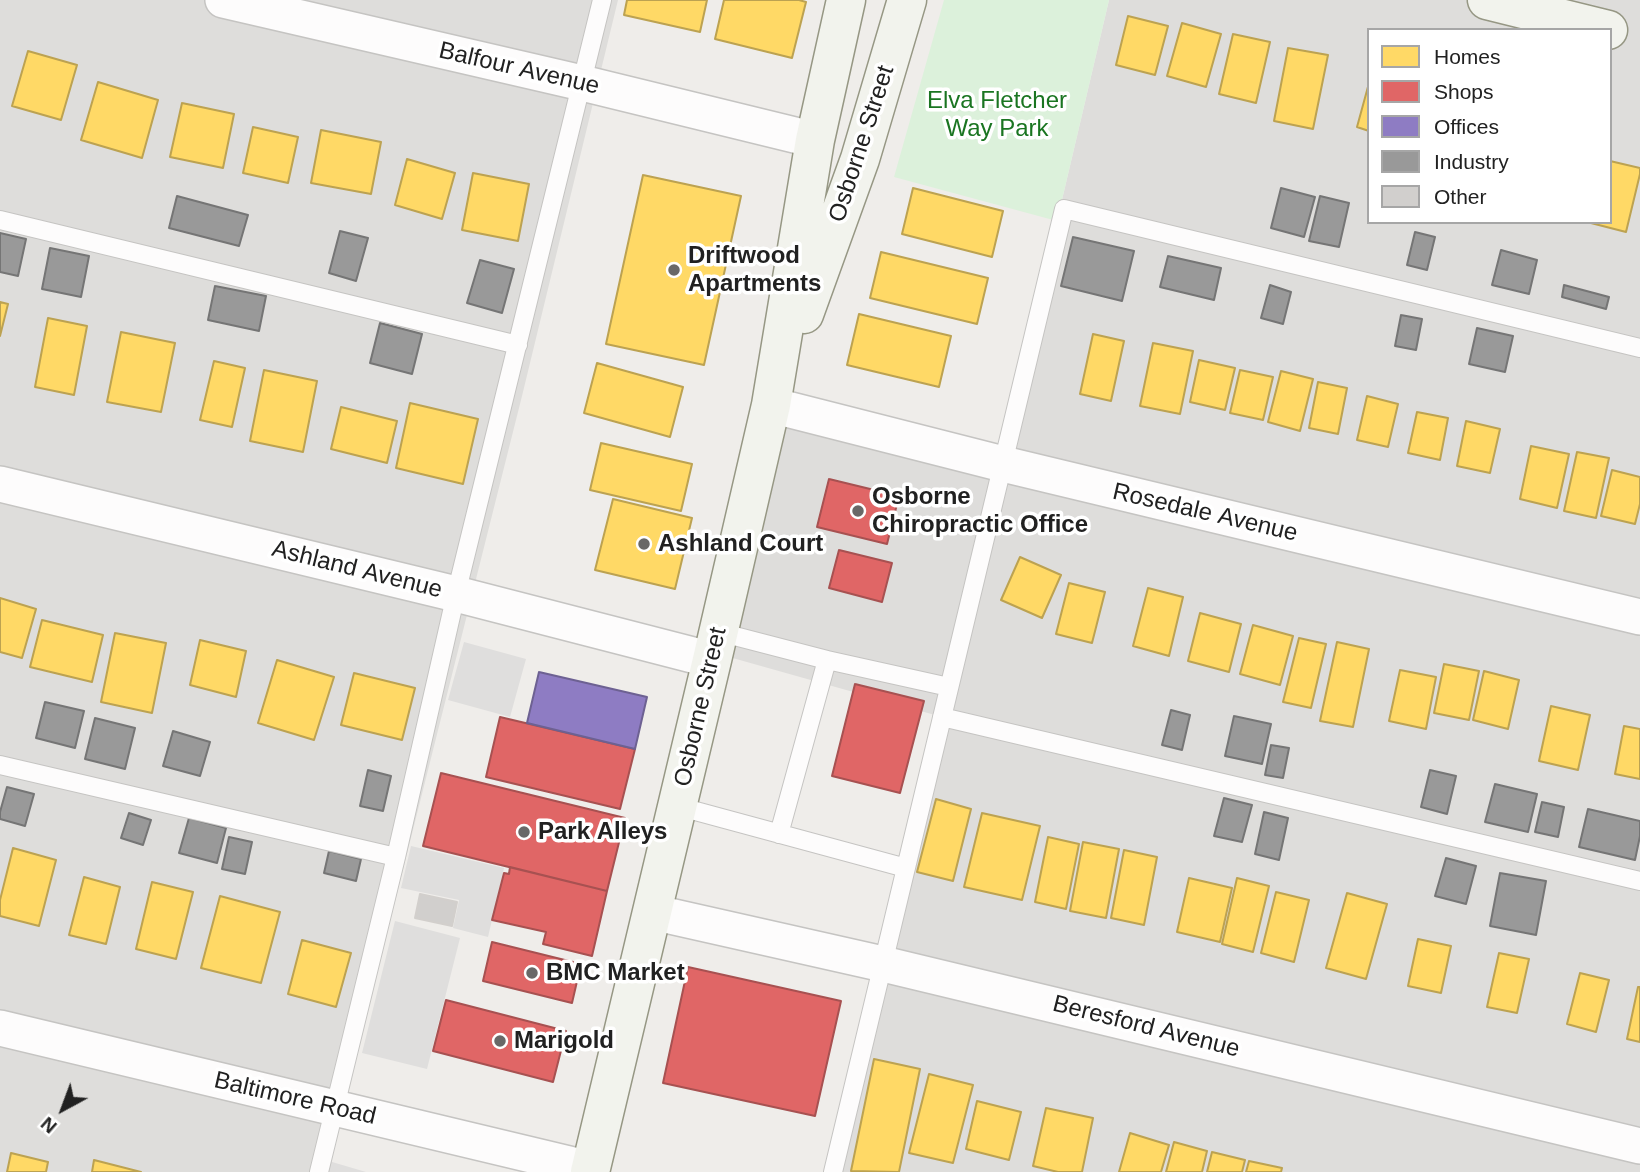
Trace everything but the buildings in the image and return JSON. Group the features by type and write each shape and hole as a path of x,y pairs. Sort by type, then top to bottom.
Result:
{"main road":[{"name":"Osborne Street","path":"596,1171 652,912 771,405 815,139 846,0"},
{"name":"Osborne Street","path":"771,405 860,159 907,0"},
{"path":"1487,0 1601,28"},
{"path":"1612,31 1640,38"}],"street":[{"name":"Balfour Avenue","path":"223,0 815,139"},
{"name":"Rosedale Avenue","path":"771,405 1003,464 1640,617"},
{"name":"Ashland Avenue","path":"0,484 456,594 715,646"},
{"name":"Beresford Avenue","path":"652,912 883,964 1640,1146"},
{"name":"Baltimore Road","path":"0,1028 596,1171"}],"lane":[{"path":"319,1172 396,857 456,594 602,0"},
{"path":"833,1172 1065,209 1640,348"},
{"path":"0,220 517,345"},
{"path":"715,646 827,660 949,687"},
{"path":"779,834 827,660"},
{"path":"942,717 1640,881"},
{"path":"0,765 396,857"},
{"path":"677,806 906,868"}],"shaded area":[{"path":"0,0 618,0 522,396 327,1172 0,1172"},
{"path":"1109,0 1640,0 1640,1172 833,1172 942,717 722,655 771,405 1003,464"},
{"path":"464,642 526,659 510,717 448,700"},
{"path":"411,846 504,868 488,937 453,928 459,900 401,888"},
{"path":"395,921 460,938 427,1069 362,1053"},
{"path":"322,1159 366,1172 319,1172"}],"green space":[{"name":"Elva Fletcher Way Park","path":"944,0 1109,0 1057,221 894,177"}],"place":[{"name":"Driftwood Apartments","path":"674,270"},
{"name":"Osborne Chiropractic Office","path":"858,511"},
{"name":"Ashland Court","path":"644,544"},
{"name":"Park Alleys","path":"524,832"},
{"name":"BMC Market","path":"532,973"},
{"name":"Marigold","path":"500,1041"}]}
